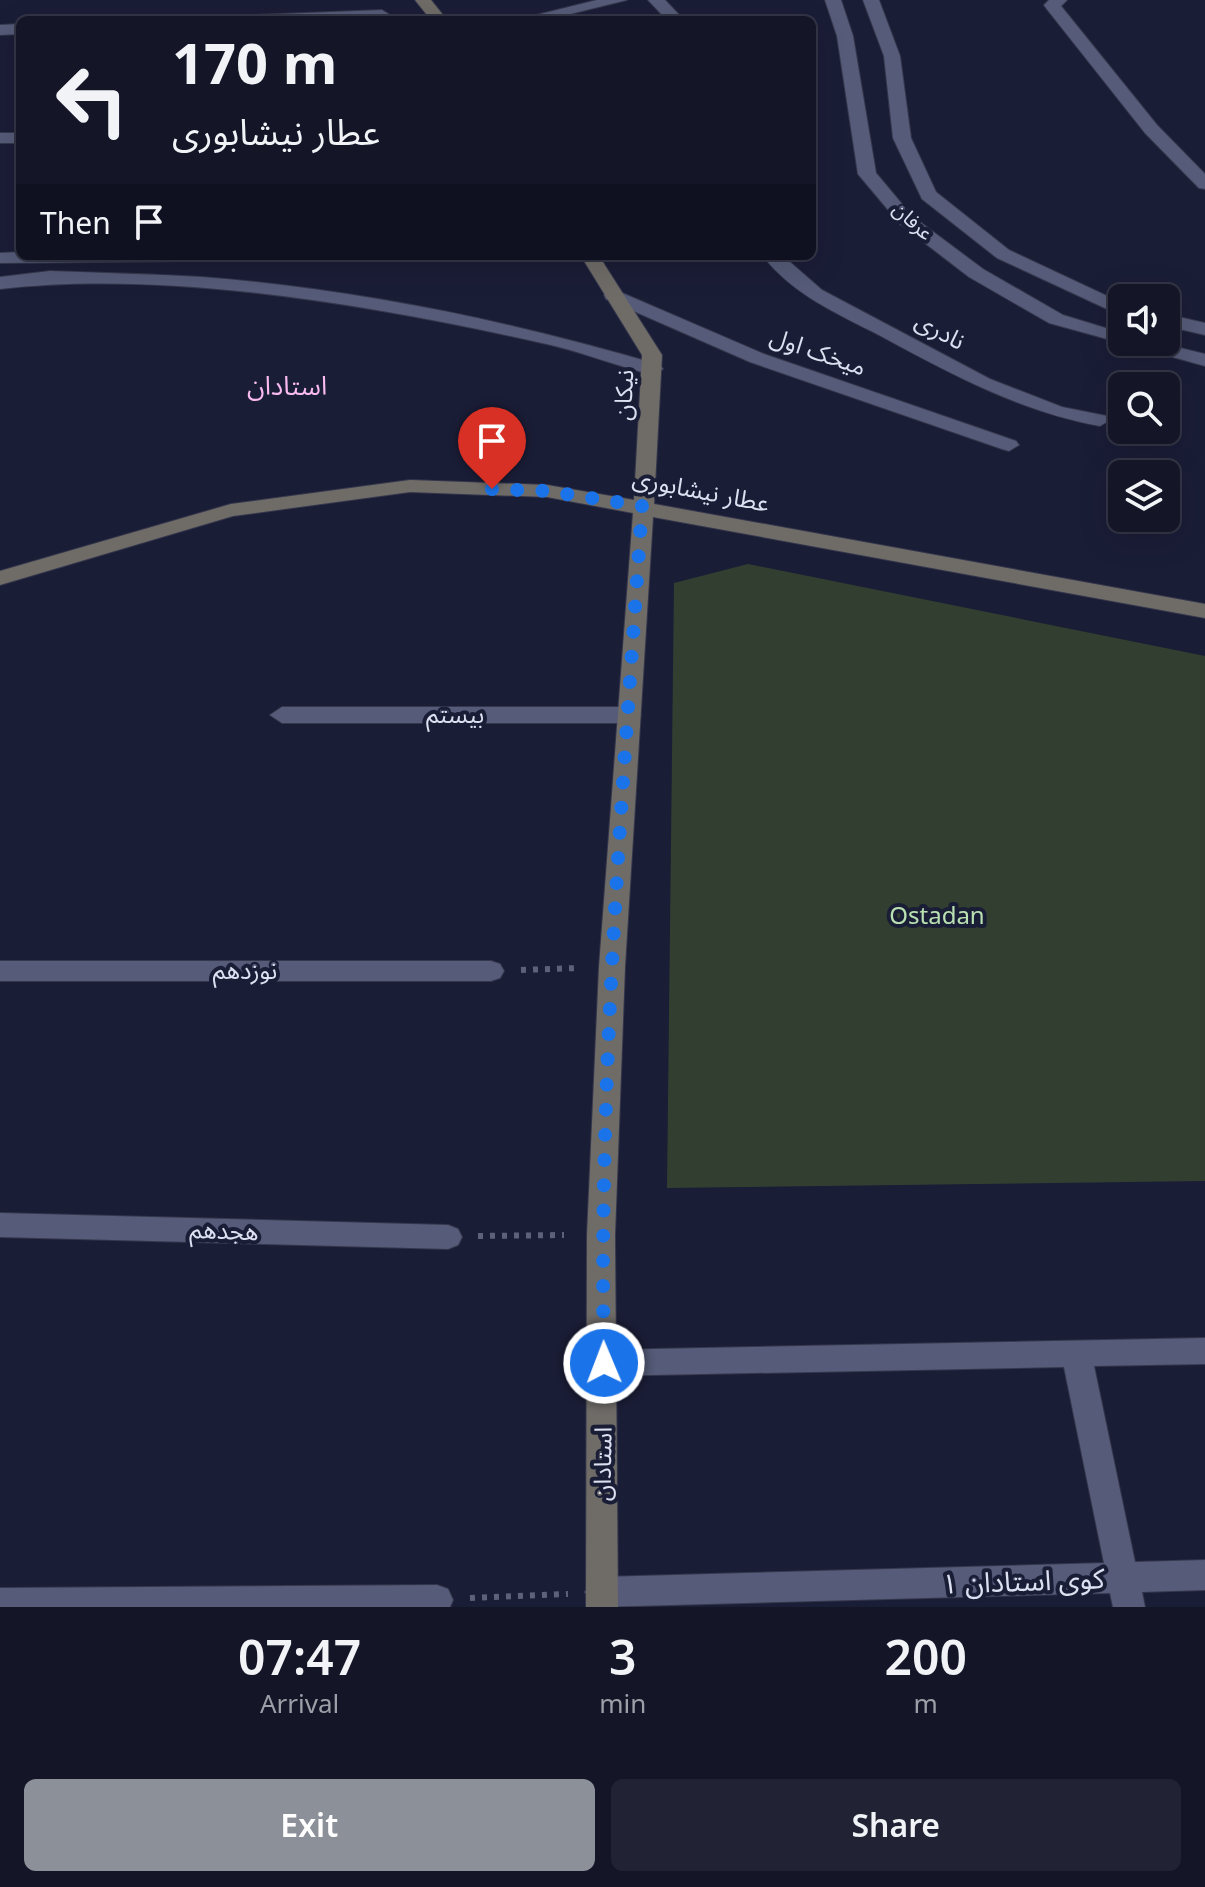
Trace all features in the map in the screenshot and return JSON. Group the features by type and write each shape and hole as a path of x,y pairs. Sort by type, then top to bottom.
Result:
{"main road":[{"path":"423,0 436,16"},
{"name":"نیکان","path":"592,260 652,355 642,506"},
{"name":"عطار نیشابوری","path":"0,578 231,510 410,486 547,491 1205,611"},
{"name":"استادان","path":"601,1600 604,1363 601,1235 612,967 642,506"}],"street":[{"path":"543,16 619,0"},
{"path":"656,0 672,16"},
{"name":"عرفان","path":"833,0 845,36 867,174 906,220 976,273 1056,319 1108,335"},
{"name":"عرفان","path":"871,0 892,56 902,138 928,195 1003,254 1108,303"},
{"path":"1059,0 1052,5 1151,129 1205,184"},
{"path":"356,16 382,15"},
{"path":"1187,166 1205,151"},
{"name":"نادری","path":"777,260 815,294 983,383 1057,412 1100,420"},
{"path":"0,283 50,277 202,283 369,303 548,338 653,369"},
{"name":"میخک اول","path":"613,295 757,358 1009,445"},
{"path":"1180,323 1205,329"},
{"path":"1180,354 1205,360"},
{"name":"بیستم","path":"282,715 629,715"},
{"name":"نوزدهم","path":"0,971 491,971"},
{"name":"هجدهم","path":"0,1225 448,1237"},
{"path":"604,1363 1205,1351"},
{"path":"1076,1354 1126,1592"},
{"name":"کوی استادان ۱","path":"601,1600 1126,1592 1205,1575"},
{"path":"0,1603 437,1600"}],"path":[{"path":"491,971 612,967"},
{"path":"448,1237 601,1235"},
{"path":"437,1600 601,1600"}],"green space":[{"name":"Ostadan","path":"748,564 1205,656 1205,1181 667,1188 674,583"}],"district":[{"name":"استادان","path":"287,386"}],"route":[{"path":"492,489 547,491 642,506 612,967 601,1235 604,1363"}]}
